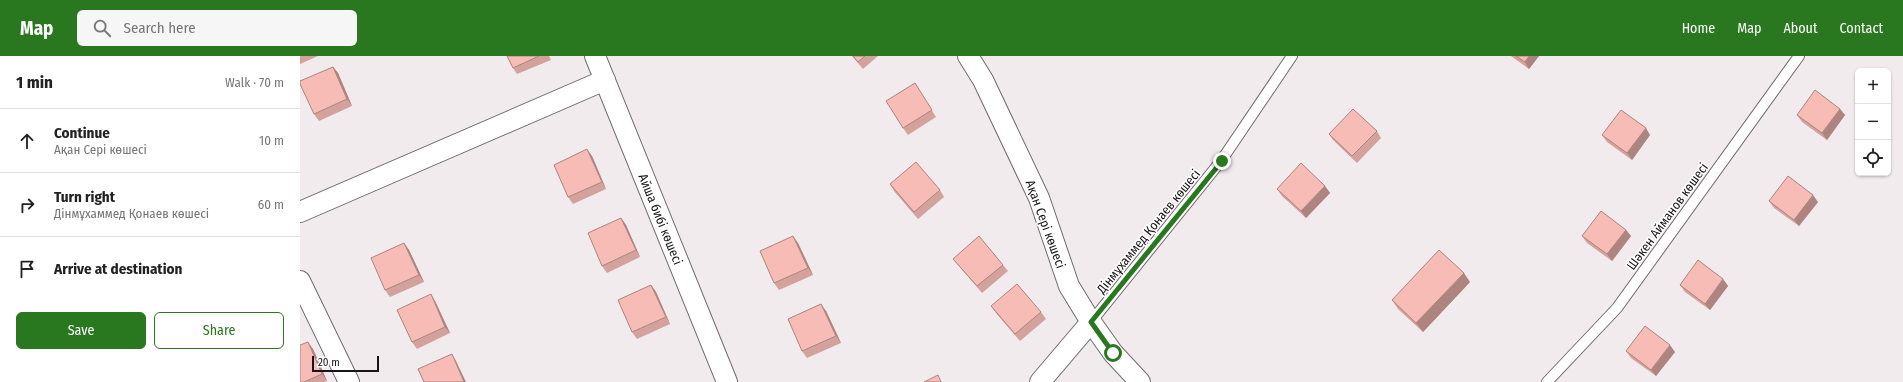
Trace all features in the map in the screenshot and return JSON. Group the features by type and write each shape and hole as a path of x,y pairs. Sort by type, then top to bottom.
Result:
{"street":[{"name":"Айша бибі көшесі","path":"595,56 727,382"},
{"name":"Ақан Сері көшесі","path":"968,56 983,80 1039,198 1069,286 1091,322 1113,353 1140,382"},
{"path":"300,212 605,80"},
{"path":"300,281 349,382"},
{"path":"1040,382 1091,322"}],"lane":[{"name":"Дінмұхаммед Қонаев көшесі","path":"1091,322 1222,161 1292,56"},
{"name":"Шәкен Айманов көшесі","path":"1547,382 1616,308 1799,56"}],"building":[{"path":"507,56 539,56 513,68"},
{"path":"853,56 865,56 858,62"},
{"path":"1516,56 1529,56 1525,62"},
{"path":"333,67 347,99 314,114 300,81"},
{"path":"915,83 932,110 903,128 886,101"},
{"path":"1815,90 1840,109 1822,133 1797,115"},
{"path":"1353,109 1377,131 1352,156 1329,134"},
{"path":"1621,110 1646,128 1627,153 1602,135"},
{"path":"587,149 602,182 568,197 554,165"},
{"path":"916,162 940,190 914,212 890,184"},
{"path":"1301,163 1325,186 1301,211 1277,189"},
{"path":"1788,176 1813,195 1794,220 1769,201"},
{"path":"1601,211 1626,230 1607,254 1582,236"},
{"path":"621,218 636,250 602,266 588,233"},
{"path":"793,236 808,268 774,283 760,251"},
{"path":"979,236 1003,265 977,286 953,259"},
{"path":"404,243 419,275 385,290 371,258"},
{"path":"1439,250 1464,273 1416,323 1392,300"},
{"path":"1698,260 1723,279 1705,304 1680,285"},
{"path":"1017,284 1041,312 1015,334 991,306"},
{"path":"651,285 666,317 632,332 618,300"},
{"path":"431,294 445,327 412,342 397,310"},
{"path":"821,304 836,336 802,351 788,319"},
{"path":"1645,326 1670,345 1651,370 1626,351"},
{"path":"308,342 322,374 304,382 300,382 300,345"},
{"path":"452,354 464,382 424,382 418,369"},
{"path":"938,375 941,382 924,382"}],"route":[{"path":"1113,353 1091,322 1222,161"}]}
